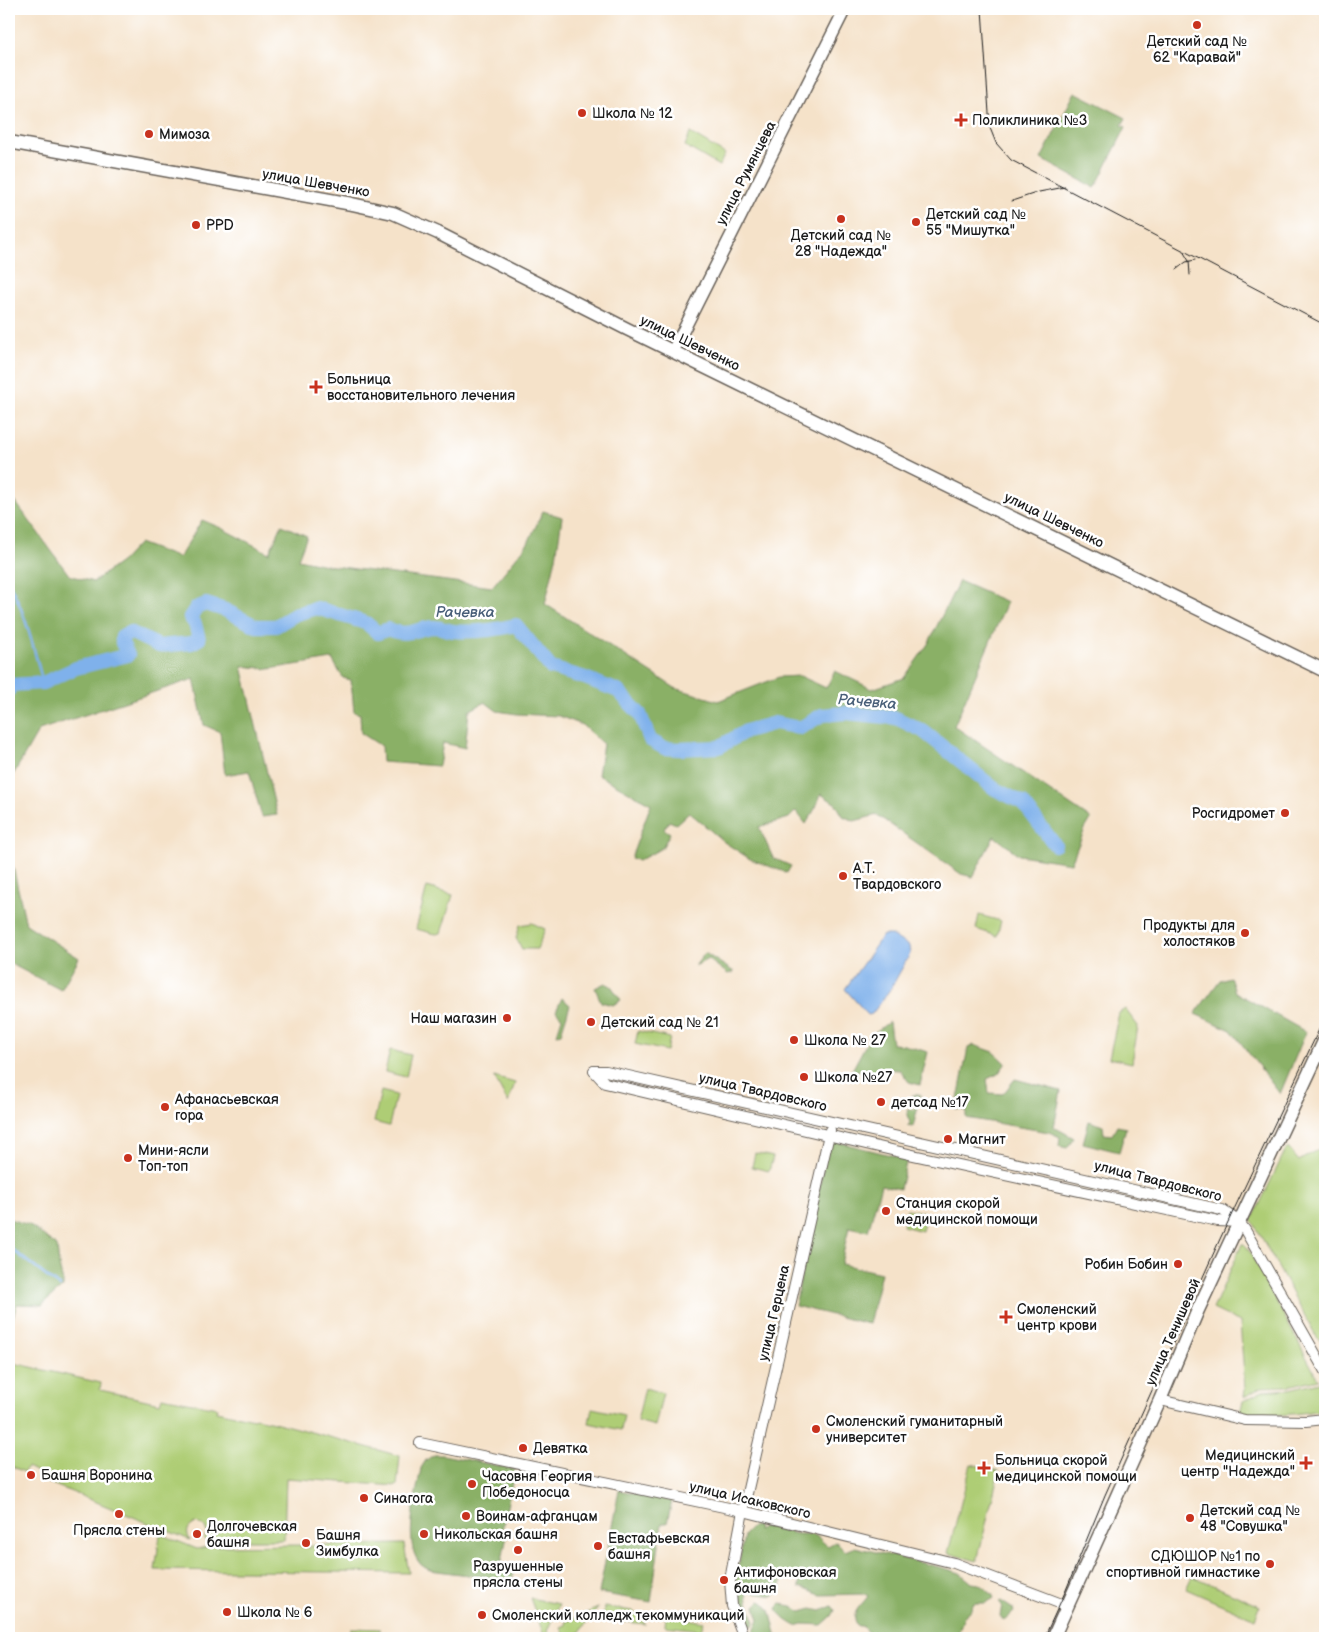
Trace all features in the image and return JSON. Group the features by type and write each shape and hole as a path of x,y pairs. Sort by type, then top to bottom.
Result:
{"main road":[{"name":"улица Румянцева","path":"673,351 846,9"},
{"name":"улица Шевченко","path":"9,142 393,213 438,233 673,351 1325,671"},
{"name":"улица Тенишевой","path":"1053,1638 1160,1400 1198,1310 1325,1039"}],"street":[{"name":"улица Твардовского","path":"606,1071 1056,1171 1222,1210 1239,1222 1218,1222 828,1135 605,1083 594,1072 606,1071"},
{"name":"улица Герцена","path":"744,1638 732,1606 730,1589 743,1511 832,1122"},
{"path":"1051,1184 1056,1171"},
{"path":"1239,1222 1325,1371"},
{"path":"1160,1400 1245,1420 1306,1421 1325,1419"},
{"name":"улица Исаковского","path":"420,1443 743,1511 954,1563 1067,1606"}],"green space":[{"path":"1075,92 1126,118 1122,125 1126,127 1095,188 1041,159"},
{"path":"690,133 725,154 719,166 685,146"},
{"path":"9,493 69,575 93,582 122,561 139,543 179,558 202,520 269,553 282,525 307,536 298,559 326,565 492,587 528,543 543,511 562,517 556,558 545,604 675,688 718,701 779,677 800,676 826,688 835,671 872,689 904,678 928,644 959,581 1007,602 954,726 1091,819 1071,863 1019,855 994,836 973,877 961,874 877,815 854,821 843,816 836,804 821,794 806,824 796,811 789,818 759,827 773,858 791,866 787,873 750,859 724,842 689,812 676,824 669,821 664,829 670,833 662,848 638,861 631,858 651,804 598,775 603,744 582,725 559,716 497,711 485,702 469,711 465,748 443,743 439,766 382,762 381,746 361,733 360,714 354,712 351,680 343,678 332,659 269,669 242,666 277,815 262,817 249,771 225,775 220,732 204,725 194,679 39,730 9,782"},
{"path":"9,849 26,924 79,958 61,990 9,963"},
{"path":"427,887 453,895 441,933 436,934 416,929"},
{"path":"979,915 1001,921 997,936 976,929"},
{"path":"532,923 545,929 537,949 522,949 516,938 520,925"},
{"path":"705,953 734,972 728,974 708,959 695,966"},
{"path":"1230,977 1235,992 1306,1032 1280,1094 1231,1030 1195,1014 1220,980"},
{"path":"605,983 611,986 621,1000 613,1005 601,1002 595,988"},
{"path":"562,998 570,1005 561,1033 557,1034 562,1018 556,1011"},
{"path":"1125,1009 1138,1026 1132,1063 1109,1058 1119,1013"},
{"path":"889,1022 892,1044 904,1045 928,1052 920,1085 909,1082 900,1070 884,1069 880,1076 870,1075 865,1069 851,1072 871,1035"},
{"path":"638,1031 670,1038 667,1051 635,1044"},
{"path":"974,1045 994,1052 1006,1063 998,1074 987,1079 989,1093 1003,1094 1015,1079 1061,1091 1054,1127 1074,1138 1067,1148 1059,1146 1060,1137 1049,1132 966,1118 966,1110 956,1109 968,1048"},
{"path":"390,1050 411,1055 406,1077 385,1072"},
{"path":"494,1077 515,1083 508,1103"},
{"path":"381,1091 396,1095 389,1126 374,1122"},
{"path":"912,1095 921,1095 913,1127 907,1126 910,1123 907,1110 915,1109 917,1106"},
{"path":"1089,1121 1103,1126 1104,1134 1112,1135 1117,1126 1126,1128 1119,1152 1083,1143"},
{"path":"829,1140 907,1159 900,1189 881,1185 868,1231 849,1227 841,1264 881,1273 869,1324 795,1306"},
{"path":"1325,1145 1324,1345 1316,1336 1252,1220 1285,1151 1288,1148 1299,1161"},
{"path":"755,1153 773,1157 769,1171 752,1167"},
{"path":"907,1209 926,1213 922,1231 903,1226"},
{"path":"9,1219 29,1225 57,1246 63,1287 42,1305 17,1304 9,1332"},
{"path":"1242,1244 1247,1247 1318,1379 1289,1386 1262,1387 1244,1397 1240,1322 1213,1309"},
{"path":"9,1362 101,1383 100,1390 160,1403 162,1397 217,1408 216,1411 274,1422 400,1456 397,1486 286,1478 284,1540 204,1540 207,1532 203,1525 196,1523 188,1530 190,1540 37,1478 39,1473 27,1467 24,1472 9,1465"},
{"path":"1319,1382 1325,1394 1325,1410 1272,1415 1240,1412 1243,1401 1263,1391 1289,1389"},
{"path":"645,1388 663,1393 655,1426 637,1421"},
{"path":"592,1408 624,1415 621,1430 589,1423"},
{"path":"434,1455 443,1455 515,1469 502,1530 508,1531 501,1565 514,1568 512,1581 430,1570 420,1563 414,1553 412,1539 413,1508 421,1468 426,1460"},
{"path":"971,1464 999,1471 977,1561 948,1553"},
{"path":"619,1490 672,1501 667,1523 662,1523 651,1602 599,1593"},
{"path":"753,1526 757,1526 758,1530 762,1527 776,1527 792,1533 813,1535 828,1546 835,1542 839,1544 845,1551 855,1547 947,1569 960,1573 972,1583 979,1584 992,1594 994,1598 986,1603 974,1603 970,1611 964,1616 958,1634 964,1638 897,1638 895,1631 872,1637 862,1626 858,1626 855,1617 855,1613 868,1596 865,1594 821,1595 799,1587 800,1576 783,1574 781,1588 773,1596 754,1593 747,1583 745,1584 749,1606 755,1622 754,1625 747,1626 740,1612 735,1585 744,1535"},
{"path":"160,1534 197,1549 211,1546 301,1545 301,1547 311,1548 311,1545 404,1544 409,1573 155,1570"},
{"path":"1192,1576 1260,1606 1255,1619 1186,1589"},
{"path":"530,1598 559,1604 547,1631 550,1637 545,1638"},
{"path":"760,1601 770,1610 777,1638 754,1638 755,1628 759,1620 755,1606"},
{"path":"1001,1601 1013,1609 1014,1612 1004,1621 1000,1616 1002,1605 999,1602"},
{"path":"781,1604 792,1606 801,1612 812,1609 821,1611 832,1606 835,1610 832,1616 822,1625 803,1624 796,1626 780,1614 777,1608"},
{"path":"604,1607 633,1611 646,1624 603,1620"},
{"path":"598,1608 575,1638 566,1638 561,1627 566,1625 565,1622"},
{"path":"666,1615 704,1622 701,1630 665,1626"},
{"path":"351,1628 380,1629 380,1638 351,1638"}],"water":[{"path":"883,935 891,935 909,946 910,954 891,988 872,1014 868,1015 845,989"}],"waterway":[{"path":"9,583 25,619 43,683"},
{"name":"Рачевка","path":"9,690 10,685 43,683 76,668 128,655 122,643 122,636 130,632 159,646 192,643 199,639 195,624 190,617 196,608 206,604 225,610 256,626 276,626 296,614 317,608 366,623 378,633 388,629 407,633 434,627 461,632 493,630 516,625 551,668 585,678 618,691 640,714 650,740 664,748 719,747 746,731 775,723 800,728 822,715 846,713 896,718 923,731 995,789 1023,803 1055,845"},
{"path":"9,1247 60,1287"}],"tram line":[{"path":"982,9 990,128 996,143 1011,160 1325,325"},
{"path":"1012,201 1039,192 1065,187"},
{"path":"1183,251 1189,261 1190,275"},
{"path":"1177,269 1186,262 1195,260"},
{"path":"1044,1638 1105,1495 1220,1239 1325,1017"}],"place":[{"name":"Детский сад № 62 \"Каравай\"","path":"1197,25"},
{"name":"Школа № 12","path":"582,113"},
{"name":"Поликлиника №3","path":"961,120"},
{"name":"Мимоза","path":"149,134"},
{"name":"Детский сад № 28 \"Надежда\"","path":"841,219"},
{"name":"Детский сад № 55 \"Мишутка\"","path":"916,222"},
{"name":"PPD","path":"196,225"},
{"name":"Больница восстановительного лечения","path":"316,387"},
{"name":"Росгидромет","path":"1285,813"},
{"name":"А.Т. Твардовского","path":"843,876"},
{"name":"Продукты для холостяков","path":"1245,933"},
{"name":"Наш магазин","path":"507,1018"},
{"name":"Детский сад № 21","path":"591,1022"},
{"name":"Школа № 27","path":"794,1040"},
{"name":"Школа №27","path":"804,1077"},
{"name":"детсад №17","path":"881,1102"},
{"name":"Афанасьевская гора","path":"165,1107"},
{"name":"Магнит","path":"948,1139"},
{"name":"Мини-ясли Топ-топ","path":"128,1158"},
{"name":"Станция скорой медицинской помощи","path":"886,1211"},
{"name":"Робин Бобин","path":"1178,1264"},
{"name":"Смоленский центр крови","path":"1006,1317"},
{"name":"Смоленский гуманитарный университет","path":"816,1429"},
{"name":"Девятка","path":"523,1448"},
{"name":"Медицинский центр \"Надежда\"","path":"1306,1463"},
{"name":"Больница скорой медицинской помощи","path":"984,1468"},
{"name":"Башня Воронина","path":"31,1475"},
{"name":"Часовня Георгия Победоносца","path":"472,1484"},
{"name":"Синагога","path":"364,1498"},
{"name":"Прясла стены","path":"119,1514"},
{"name":"Воинам-афганцам","path":"466,1516"},
{"name":"Детский сад № 48 \"Совушка\"","path":"1190,1518"},
{"name":"Долгочевская башня","path":"197,1534"},
{"name":"Никольская башня","path":"424,1534"},
{"name":"Башня Зимбулка","path":"306,1543"},
{"name":"Евстафьевская башня","path":"598,1546"},
{"name":"Разрушенные прясла стены","path":"518,1550"},
{"name":"СДЮШОР №1 по спортивной гимнастике","path":"1270,1564"},
{"name":"Антифоновская башня","path":"724,1580"},
{"name":"Школа № 6","path":"227,1612"},
{"name":"Смоленский колледж текоммуникаций","path":"482,1615"}]}
